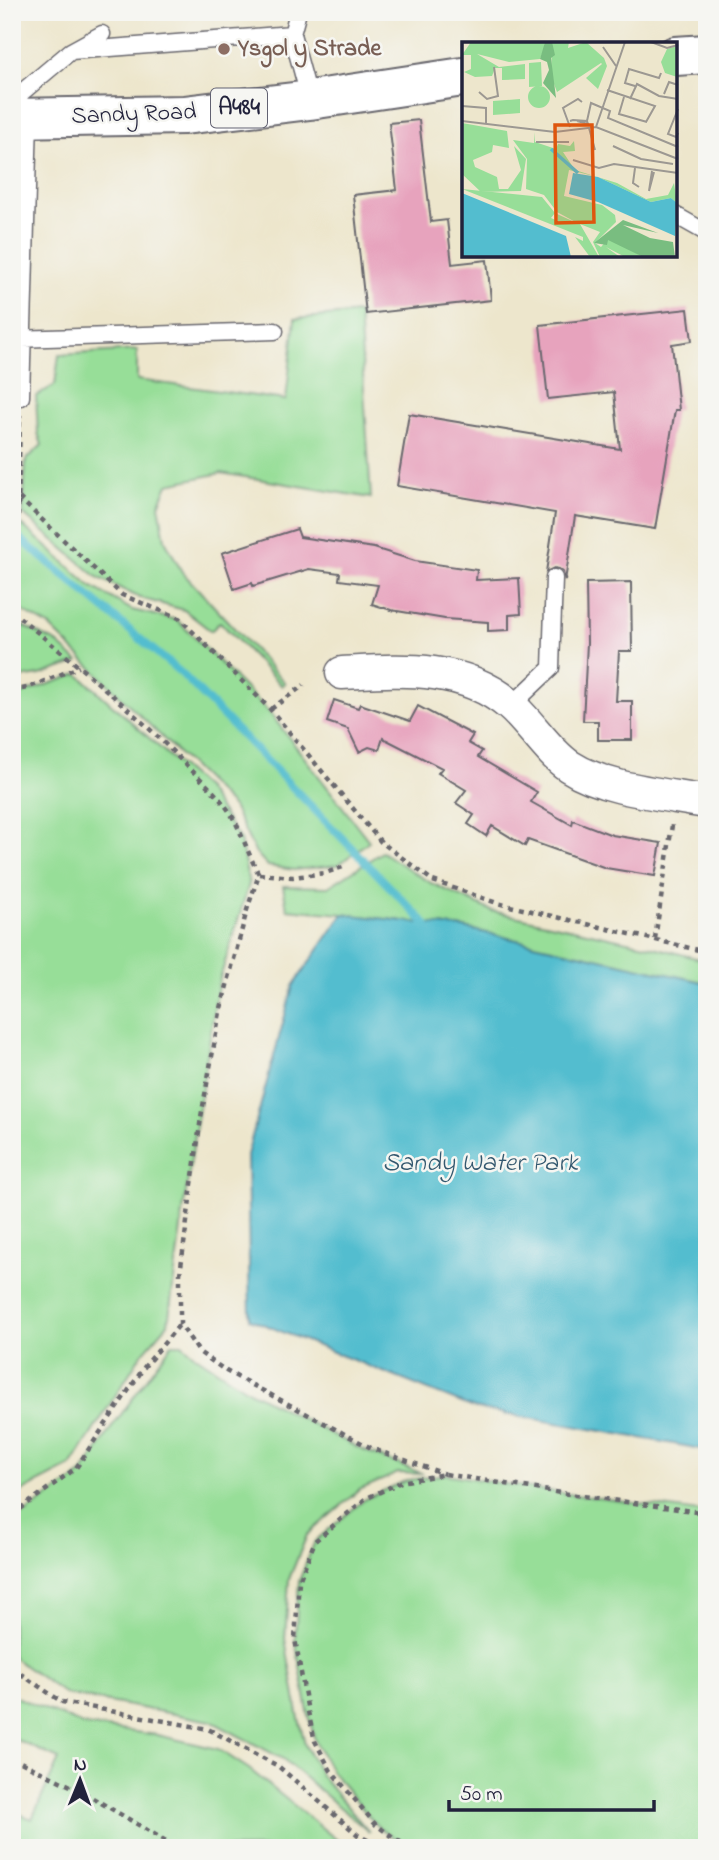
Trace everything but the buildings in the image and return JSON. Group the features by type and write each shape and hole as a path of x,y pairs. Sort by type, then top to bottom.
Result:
{"main road":[{"path":"677,56 707,54"},
{"name":"Sandy Road","path":"18,118 184,115 462,77"}],"street":[{"path":"342,673 398,669 465,679 489,690 511,706 567,765 602,782 692,799"}],"lane":[{"path":"299,12 292,34 310,100"},
{"path":"21,397 17,340 18,118 21,93 71,51 102,34"},
{"path":"71,51 292,34"},
{"path":"677,216 707,233"},
{"path":"17,340 275,331"},
{"path":"511,706 551,668 554,579"}],"path":[{"path":"12,536 18,519 21,397"},
{"path":"19,498 122,595 179,618 271,709 381,842 433,881 497,903 707,952"},
{"path":"12,611 162,741 208,788 228,810 244,836 259,874 220,1012 201,1117 180,1274 180,1324 199,1352 226,1371 373,1448 445,1474 707,1513"},
{"path":"12,691 27,688 79,667"},
{"path":"271,709 304,685"},
{"path":"655,939 692,799"},
{"path":"259,874 293,877 325,873 343,867"},
{"path":"12,1515 76,1468 145,1366 180,1324"},
{"path":"410,1848 376,1825 331,1771 315,1741 295,1639 299,1581 315,1541 365,1499 401,1482 445,1474"},
{"path":"12,1668 62,1702 208,1729 278,1766 358,1835 383,1848"},
{"path":"12,1758 79,1790 178,1848"}],"green space":[{"path":"359,313 371,498 221,473 168,484 159,505 165,540 182,572 285,683 282,686 220,622 211,631 184,610 140,598 97,577 23,514 26,460 42,445 38,433 36,396 55,385 59,355 137,350 137,380 286,400 295,319"},
{"path":"21,524 91,586 132,610 177,620 269,712 369,841 338,865 294,870 268,866 255,852 233,807 49,626 12,605 12,556"},
{"path":"12,621 55,641 78,662 40,675 12,679"},
{"path":"78,674 206,789 240,840 249,884 218,985 168,1324 141,1355 71,1466 12,1499 12,697"},
{"path":"382,852 431,883 492,911 707,961 707,983 464,928 287,909 283,886 328,887"},
{"path":"172,1344 182,1344 249,1391 360,1449 423,1474 398,1473 359,1490 307,1535 289,1579 285,1639 305,1745 322,1777 369,1832 283,1759 211,1721 65,1694 12,1657 12,1522 82,1474"},
{"path":"445,1474 707,1513 707,1848 409,1848 376,1825 331,1771 315,1741 295,1639 299,1581 315,1541 365,1499 405,1481"},
{"path":"12,1697 83,1725 157,1735 218,1749 249,1769 347,1848 12,1848 12,1811 32,1819 59,1759 12,1738"}],"water":[{"name":"Sandy Water Park","path":"343,914 464,928 707,983 707,1450 474,1408 250,1319 247,1155 293,986"}],"waterway":[{"path":"12,532 181,673 426,924"}],"place":[{"name":"Ysgol y Strade","path":"224,49"}]}
